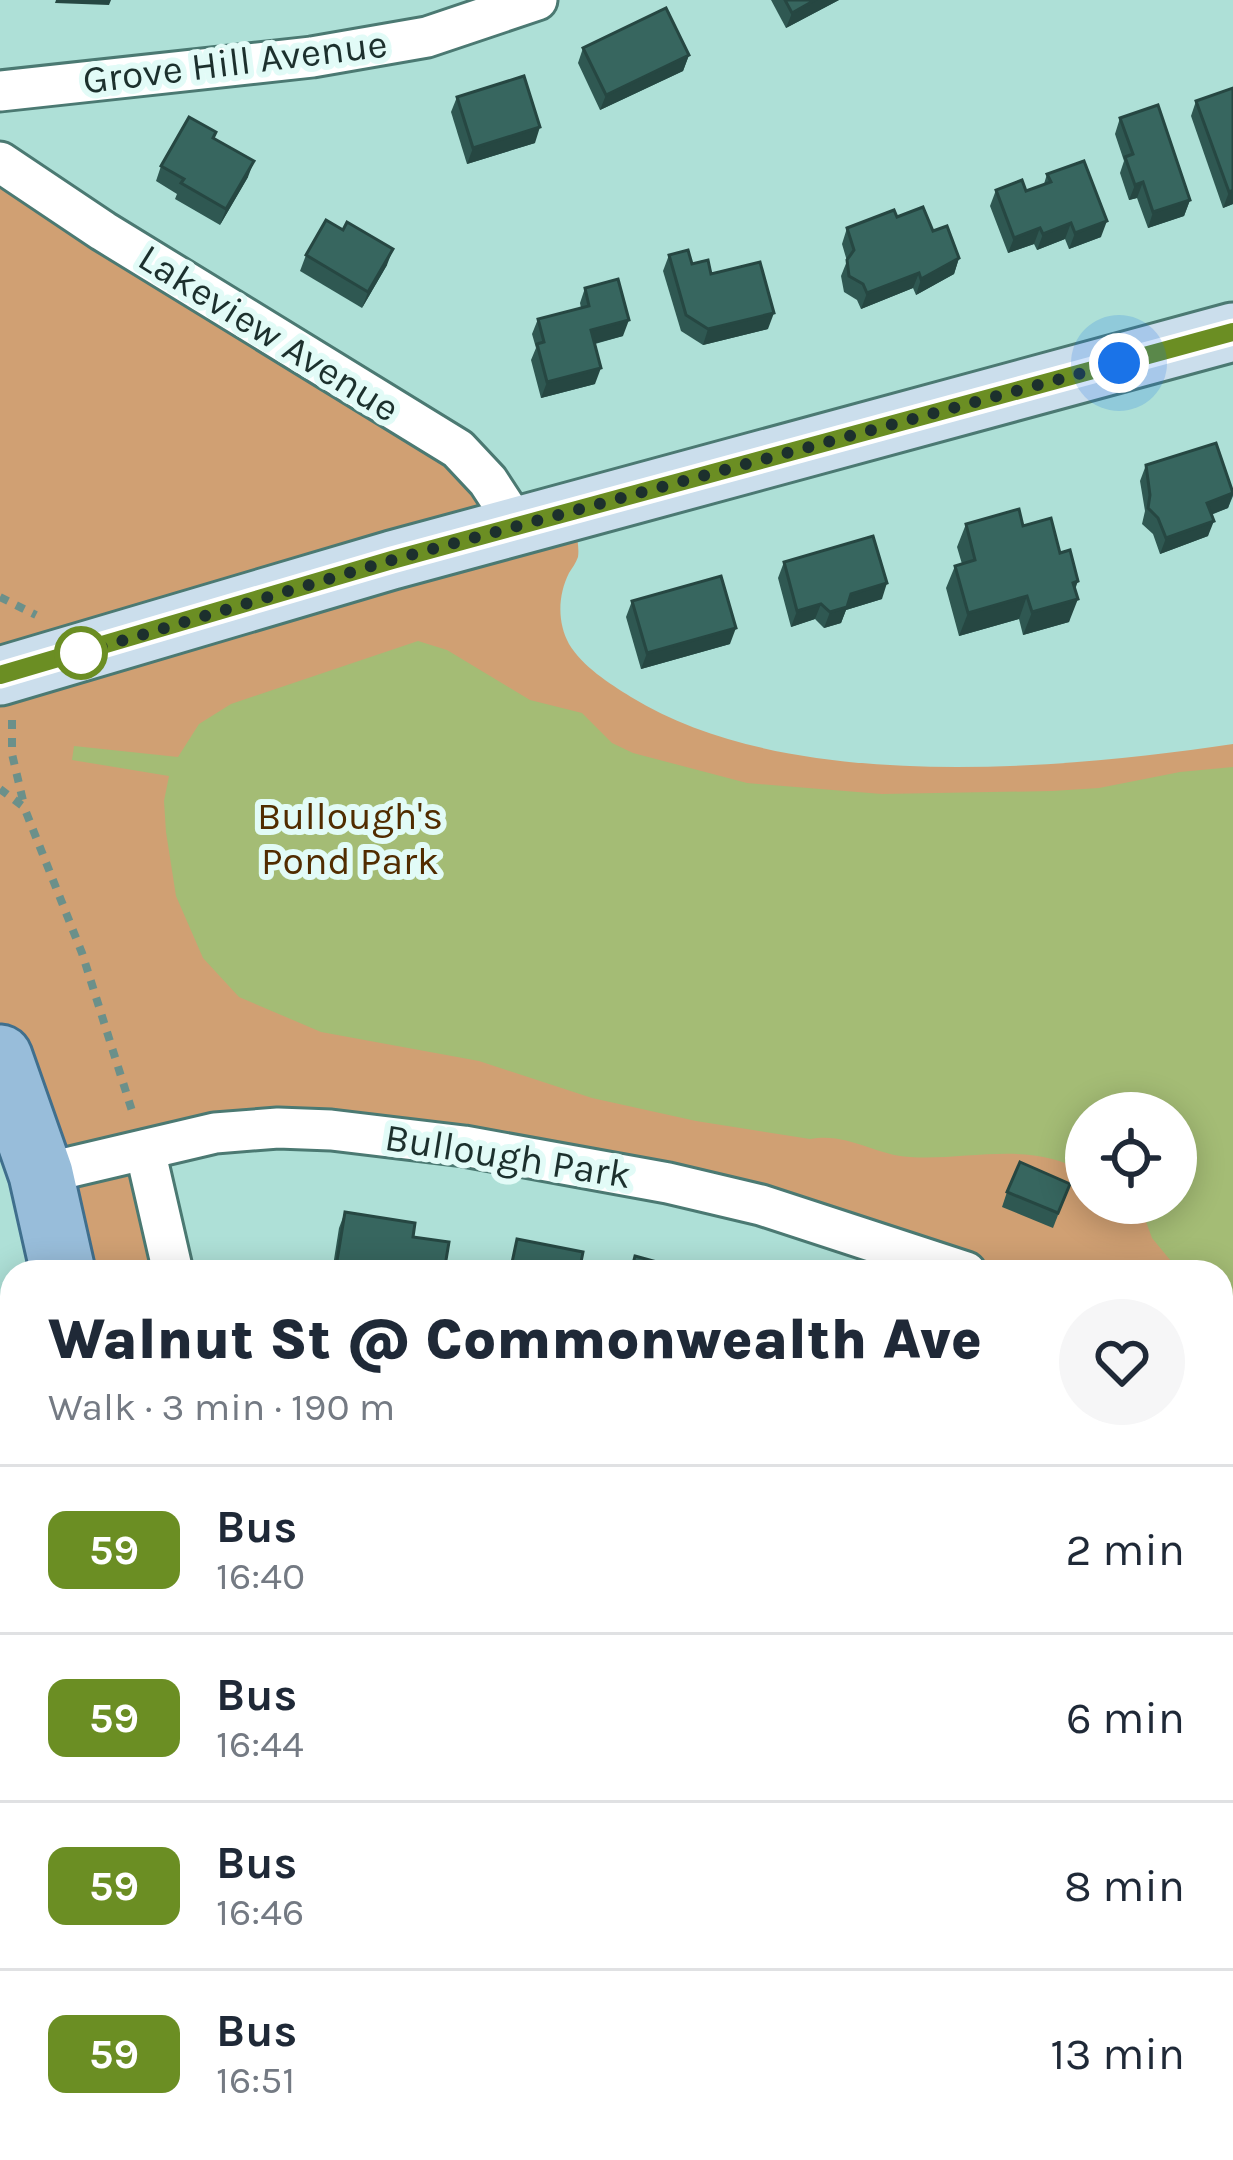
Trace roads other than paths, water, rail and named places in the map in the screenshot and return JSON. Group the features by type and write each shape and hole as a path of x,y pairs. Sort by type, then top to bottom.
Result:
{"main road":[{"path":"6,696 518,526 1233,332"},
{"path":"0,1058 24,1160 59,1260"}],"street":[{"name":"Grove Hill Avenue","path":"0,91 335,53 427,37 537,0"},
{"name":"Lakeview Avenue","path":"0,162 103,231 458,449 518,526"},
{"name":"Bullough Park","path":"24,1160 145,1150 215,1133 331,1130 464,1146 647,1178 761,1205 929,1260"},
{"path":"145,1150 170,1260"}],"park label":[{"name":"Bullough's Pond Park","path":"350,838"}]}
